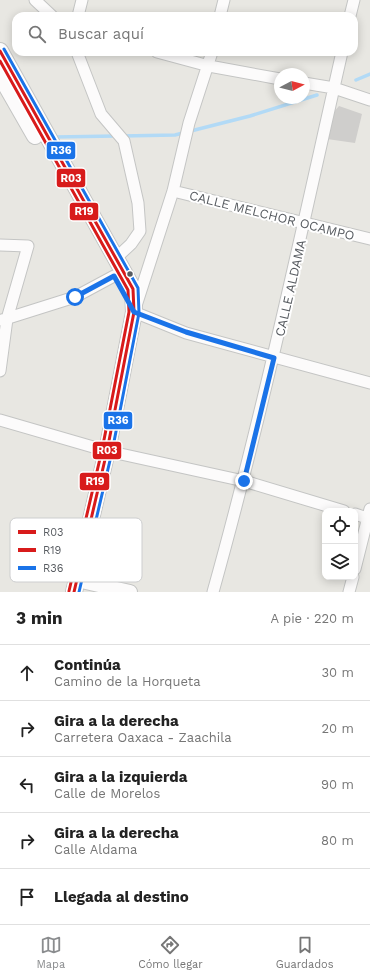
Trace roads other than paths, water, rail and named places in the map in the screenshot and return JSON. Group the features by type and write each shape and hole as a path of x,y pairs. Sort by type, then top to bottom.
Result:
{"main road":[{"path":"0,51 133,288 134,312 107,451 92,518"},
{"path":"0,75 134,312"}],"street":[{"path":"35,0 48,12"},
{"path":"79,12 82,0"},
{"path":"221,12 224,0"},
{"path":"351,12 354,0"},
{"path":"79,56 101,114 124,141 138,203 140,231 131,244 116,258"},
{"path":"172,56 209,66 274,78"},
{"path":"211,56 183,144 173,191 134,312 186,332 274,358 370,383"},
{"name":"CALLE ALDAMA","path":"213,592 244,481 274,358 341,56"},
{"path":"310,84 334,88 370,100"},
{"name":"CALLE MELCHOR OCAMPO","path":"173,191 370,239"},
{"path":"0,245 28,246 4,320 0,371"},
{"path":"4,320 75,297 114,276"},
{"path":"0,420 107,451 244,481 334,508"},
{"path":"358,514 369,515 358,557"},
{"path":"350,592 352,580"},
{"path":"76,586 130,592"}],"waterway":[{"path":"356,80 370,74"},
{"path":"122,136 175,135 250,116 317,95"},
{"path":"55,137 116,136"}]}
